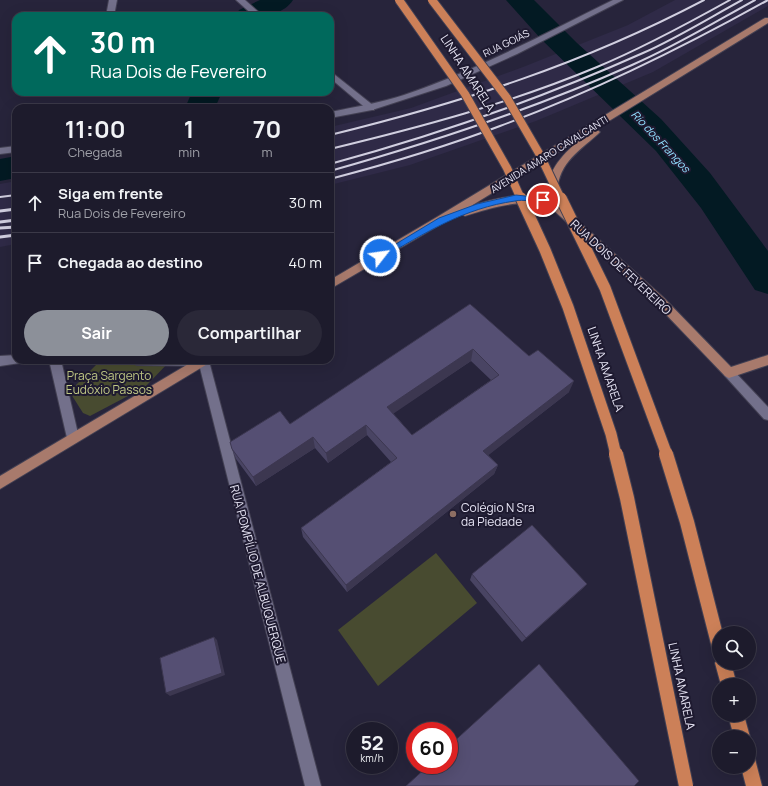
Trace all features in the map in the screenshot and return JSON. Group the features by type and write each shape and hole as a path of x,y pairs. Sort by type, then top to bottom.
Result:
{"highway":[{"name":"LINHA AMARELA","path":"399,0 437,52 465,94 508,168 530,214 568,307 615,448 627,498 686,786"},
{"name":"LINHA AMARELA","path":"432,0 506,98 540,155 605,288 660,436 687,522 714,626"},
{"path":"751,774 754,786"}],"main road":[{"path":"111,12 113,0"},
{"path":"240,0 254,12"},
{"name":"RUA GOIÁS","path":"334,114 371,108 443,85 620,0"},
{"name":"AVENIDA AMARO CAVALCANTI","path":"334,283 441,220 768,20"},
{"path":"334,77 371,108"},
{"path":"552,203 552,178 556,169 567,157 622,108"},
{"path":"0,151 12,150"},
{"name":"RUA DOIS DE FEVEREIRO","path":"441,220 480,206 516,198 532,198 552,203 660,301 768,415"},
{"path":"0,361 12,360"},
{"path":"729,373 768,360"},
{"path":"56,364 73,438"},
{"path":"0,483 197,364"},
{"name":"RUA POMPÍLIO DE ALBUQUERQUE","path":"205,364 313,786"}],"shaded area":[{"path":"675,0 768,0 768,6 653,72 536,121 410,165 334,184 334,126 411,108 523,67 628,25"},
{"path":"12,182 12,245 0,247 0,184"}],"green space":[{"name":"Praça Sargento Eudóxio Passos","path":"97,364 167,364 145,387 90,416 83,413 71,394 74,387"},
{"path":"436,553 477,603 378,686 338,630"}],"building":[{"path":"470,304 529,356 538,350 574,381 483,451 498,465 346,585 301,528 397,458 366,425 326,453 313,437 253,477 232,449 230,442 280,411 290,424","holes":["473,349 499,375 412,435 387,407"]},
{"path":"532,525 587,584 526,638 472,574"},
{"path":"214,637 222,673 166,693 160,658"},
{"path":"539,664 639,781 634,786 406,786 419,774 458,774 458,738"}],"waterway":[{"path":"257,12 280,0"},
{"name":"Rio dos Frangos","path":"519,0 551,33 634,110 667,144 713,200 768,280"},
{"path":"202,104 205,96"},
{"path":"0,170 12,168"}],"railway":[{"path":"334,134 428,109 522,79 613,43 704,0"},
{"path":"334,148 398,132 499,103 565,80 648,44 730,0"},
{"path":"334,163 449,128 528,100 605,70 656,47 742,0"},
{"path":"334,170 483,124 558,96 632,65 663,50 755,0"},
{"path":"334,178 437,148 535,113 603,84 670,52 768,0"},
{"path":"0,197 12,196"},
{"path":"0,211 12,210"},
{"path":"0,222 12,220"},
{"path":"0,228 12,227"},
{"path":"0,237 12,236"}],"place":[{"name":"Colégio N Sra da Piedade","path":"453,514"}],"route":[{"path":"380,256 441,220 480,206 516,198 543,200"}]}
